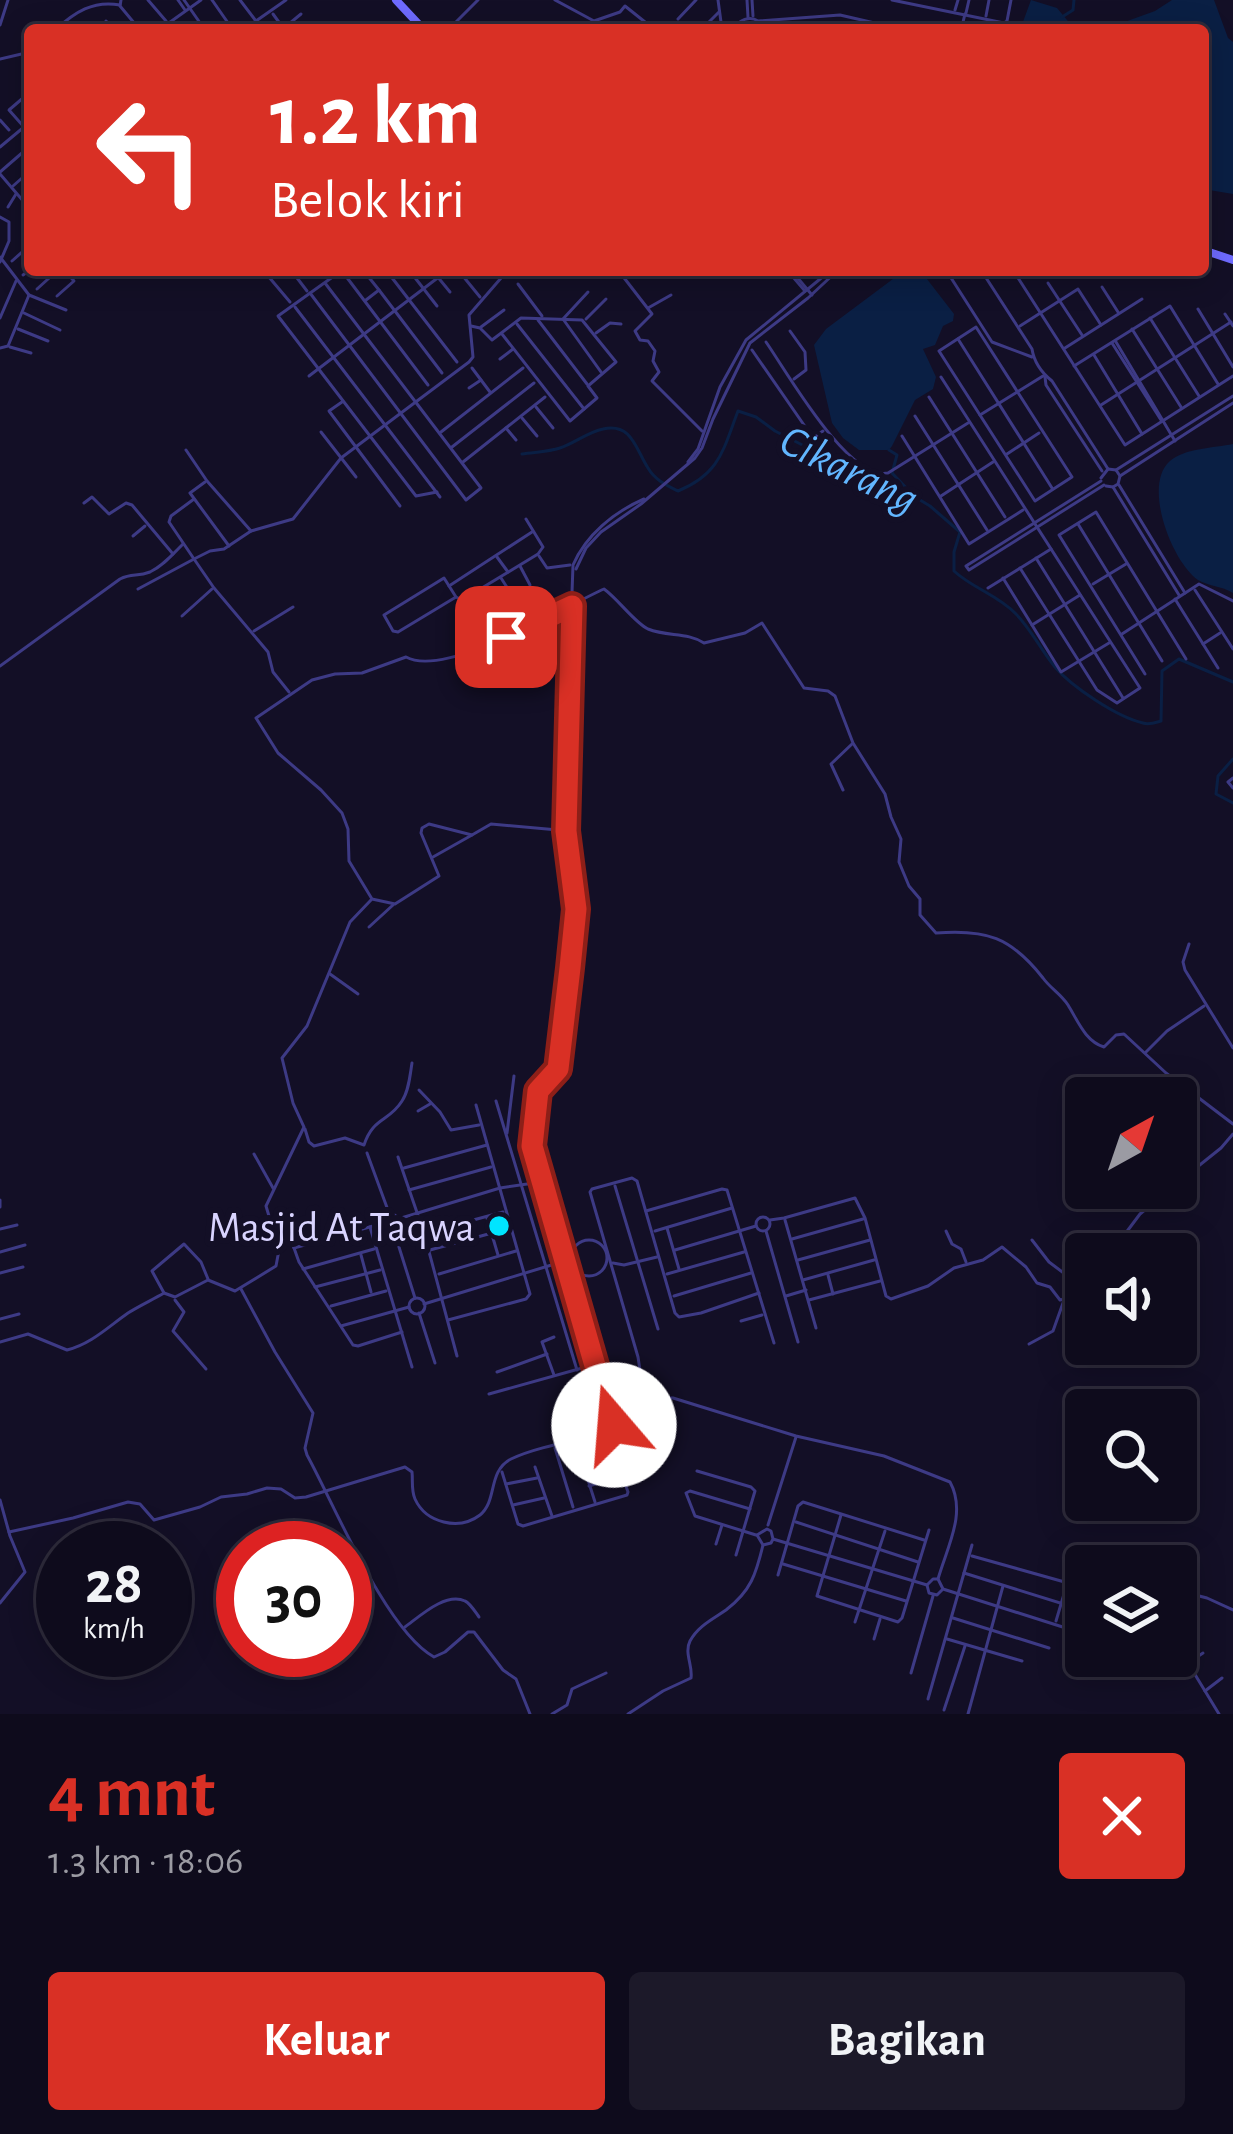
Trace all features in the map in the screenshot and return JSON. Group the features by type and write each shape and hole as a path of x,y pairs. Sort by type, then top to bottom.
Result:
{"street":[{"path":"0,25 8,0"},
{"path":"148,0 171,24"},
{"path":"181,0 201,24"},
{"path":"165,24 201,0"},
{"path":"240,0 256,21"},
{"path":"396,0 418,24"},
{"path":"454,24 478,0"},
{"path":"555,0 594,21 620,12 624,3 649,24"},
{"path":"679,19 696,0"},
{"path":"718,0 721,24"},
{"path":"749,0 755,23 840,15 863,24"},
{"path":"892,0 1006,22 1011,0"},
{"path":"955,12 958,0"},
{"path":"963,24 969,0"},
{"path":"986,18 989,0"},
{"path":"252,24 283,1"},
{"path":"61,24 94,3 121,3"},
{"path":"271,11 280,24"},
{"path":"706,24 719,12"},
{"path":"288,24 302,14"},
{"path":"0,147 24,127 9,110 24,99"},
{"path":"0,120 9,130"},
{"path":"24,151 0,173 24,201"},
{"path":"11,187 24,176"},
{"path":"0,197 10,204 17,193"},
{"path":"0,217 9,222 9,241 0,259 29,295 66,310"},
{"path":"0,237 9,241"},
{"path":"12,261 24,250"},
{"path":"37,289 53,276"},
{"path":"57,296 74,281 68,276"},
{"path":"268,276 292,304 439,495 416,496 278,316 292,304 309,292 335,276"},
{"path":"297,276 466,500 481,488 325,284"},
{"path":"345,276 428,385"},
{"path":"368,276 442,374"},
{"path":"390,276 457,362"},
{"path":"414,276 437,306"},
{"path":"463,276 481,298"},
{"path":"138,589 251,531 293,519 341,458 472,360 466,314 502,276"},
{"path":"622,276 652,315 634,331 655,351 653,362 659,372 652,381 703,432"},
{"path":"794,276 809,294"},
{"path":"687,463 698,449 749,337 828,276"},
{"path":"950,276 992,342 1034,358"},
{"path":"985,276 1105,470 1118,473"},
{"path":"1017,276 1125,445 1233,376"},
{"path":"309,376 439,278 450,292"},
{"path":"0,318 16,281"},
{"path":"1048,283 1083,337"},
{"path":"518,284 544,318"},
{"path":"1102,286 1119,314"},
{"path":"1018,327 1078,289 1101,325"},
{"path":"364,301 379,290"},
{"path":"563,319 588,292"},
{"path":"515,302 525,293"},
{"path":"8,346 29,295"},
{"path":"646,309 670,296"},
{"path":"584,321 606,299"},
{"path":"1064,349 1142,299"},
{"path":"1074,366 1170,306 1219,385"},
{"path":"468,325 480,328 490,340 536,309"},
{"path":"1198,309 1233,367"},
{"path":"480,328 504,310"},
{"path":"23,313 60,330"},
{"path":"1100,406 1232,324 1226,314"},
{"path":"525,318 584,321 616,362 588,386"},
{"path":"502,334 570,421 597,398 536,318"},
{"path":"1150,318 1200,397"},
{"path":"563,319 602,374"},
{"path":"516,322 584,409"},
{"path":"595,334 610,322 621,324"},
{"path":"976,327 1072,477 1035,501 939,351 957,339 976,327"},
{"path":"16,328 48,341"},
{"path":"1132,329 1182,409"},
{"path":"790,331 806,352 806,370 792,380"},
{"path":"957,339 1053,489"},
{"path":"1113,341 1173,438"},
{"path":"766,342 825,429 874,475 888,473 970,422"},
{"path":"0,348 32,353"},
{"path":"500,359 513,349"},
{"path":"752,350 813,438 825,429"},
{"path":"1094,354 1142,434"},
{"path":"440,433 526,366"},
{"path":"472,368 490,393"},
{"path":"611,1398 605,1393 532,1146 538,1091 558,1069 577,897 565,787 575,567 601,532 695,458 733,368"},
{"path":"980,415 1044,375"},
{"path":"941,376 1140,688 1117,703 1097,690 1020,568"},
{"path":"469,388 481,380"},
{"path":"451,448 537,381"},
{"path":"462,463 548,395"},
{"path":"929,397 1006,520"},
{"path":"1218,668 1174,581 1115,486 1118,473 1233,397"},
{"path":"344,400 329,411 400,506"},
{"path":"535,406 554,428"},
{"path":"521,416 536,436"},
{"path":"915,416 988,532"},
{"path":"506,428 516,440"},
{"path":"1005,454 1042,431"},
{"path":"322,432 356,477"},
{"path":"902,436 969,544 1025,508"},
{"path":"186,450 251,531"},
{"path":"940,497 995,461"},
{"path":"968,568 1102,483 1105,470"},
{"path":"207,481 190,491 229,546"},
{"path":"1102,483 1115,486"},
{"path":"84,502 96,498 109,514 130,504 173,554"},
{"path":"194,499 169,520 214,588 270,655 274,674 290,693"},
{"path":"1145,674 1059,535 1096,512 1186,659"},
{"path":"456,597 398,632 384,615 444,578 462,601 538,554 544,547 526,519"},
{"path":"1077,524 1162,661"},
{"path":"133,536 147,525"},
{"path":"448,586 533,531"},
{"path":"0,666 114,583 131,573 156,568 183,544"},
{"path":"988,588 1052,548"},
{"path":"538,554 547,568 575,567"},
{"path":"495,556 508,572"},
{"path":"1036,558 1123,698"},
{"path":"1090,586 1127,563"},
{"path":"519,565 530,585"},
{"path":"500,576 512,595"},
{"path":"1003,578 1061,672 1111,641"},
{"path":"1120,635 1190,583 1233,601"},
{"path":"1197,586 1233,649"},
{"path":"182,616 214,588"},
{"path":"395,904 372,899 349,861 348,829 342,814 278,752 257,716 312,680 359,674 406,657 419,662 483,648 604,590 644,627 692,634 704,644 745,633 762,623 805,688 836,696 854,743 885,794 901,839 901,867 920,899 920,915 932,929 979,932 1010,946 1029,959 1058,992 1092,1042 1104,1047 1121,1034 1233,1124"},
{"path":"1032,625 1081,594"},
{"path":"252,632 293,607"},
{"path":"1203,644 1221,632"},
{"path":"844,790 831,764 854,743"},
{"path":"1233,778 1228,782 1233,788"},
{"path":"432,858 491,824 568,829"},
{"path":"369,927 440,876 421,833 425,825 472,835"},
{"path":"372,899 350,922 307,1026 282,1061 306,1136 314,1146 345,1138 364,1144 372,1126 405,1097 412,1063"},
{"path":"1189,944 1183,962 1233,1048"},
{"path":"329,973 358,994"},
{"path":"1144,1053 1206,1005"},
{"path":"507,1140 514,1076"},
{"path":"419,1090 454,1132 481,1125"},
{"path":"496,1101 577,1370"},
{"path":"418,1111 431,1104"},
{"path":"448,1320 530,1294 476,1105"},
{"path":"206,1369 172,1331 184,1312 164,1293 152,1271 184,1244 201,1262 208,1280 228,1290 277,1266 277,1243 266,1209 304,1127"},
{"path":"1197,1167 1233,1135"},
{"path":"402,1168 487,1145"},
{"path":"367,1153 389,1213 398,1219"},
{"path":"254,1154 273,1188"},
{"path":"398,1157 457,1356"},
{"path":"409,1190 493,1166"},
{"path":"532,1181 542,1173"},
{"path":"643,1390 625,1385 616,1390 611,1398 618,1416 628,1421 640,1418 647,1408 646,1397 590,1192 594,1188 634,1178 675,1312 682,1317 759,1294"},
{"path":"393,1228 398,1219 416,1212 520,1183 544,1181"},
{"path":"614,1184 658,1329"},
{"path":"646,1211 727,1190 773,1343"},
{"path":"756,1226 762,1216 784,1218 855,1198 886,1296 893,1299 928,1286 954,1268 1005,1248 1037,1282 1064,1300"},
{"path":"651,1232 734,1208"},
{"path":"1125,1233 1145,1209"},
{"path":"424,1233 506,1211"},
{"path":"384,1223 389,1213"},
{"path":"487,1216 498,1256"},
{"path":"784,1218 816,1328"},
{"path":"791,1239 865,1218"},
{"path":"766,1231 770,1220"},
{"path":"294,1248 384,1223 393,1228 415,1298 424,1304"},
{"path":"0,1229 17,1225"},
{"path":"675,1250 740,1229 756,1226 766,1231 798,1342"},
{"path":"370,1227 412,1367"},
{"path":"667,1228 680,1271"},
{"path":"946,1231 966,1264"},
{"path":"428,1251 492,1233"},
{"path":"796,1260 871,1239"},
{"path":"277,1243 290,1240 303,1269 356,1346 402,1332"},
{"path":"602,1380 568,1262 575,1245 584,1240 598,1242 607,1252"},
{"path":"1032,1240 1065,1274"},
{"path":"0,1252 25,1245"},
{"path":"303,1269 375,1249"},
{"path":"435,1275 518,1251"},
{"path":"568,1262 580,1274 592,1276 604,1267 607,1252"},
{"path":"665,1274 746,1252"},
{"path":"361,1253 372,1294"},
{"path":"611,1263 624,1265 658,1256"},
{"path":"802,1280 876,1259"},
{"path":"435,1363 419,1313 424,1304 568,1262"},
{"path":"558,1263 568,1262"},
{"path":"614,1273 624,1265"},
{"path":"0,1273 23,1267"},
{"path":"315,1287 382,1269"},
{"path":"671,1297 753,1272"},
{"path":"828,1273 833,1294"},
{"path":"173,1298 208,1280"},
{"path":"809,1300 882,1280"},
{"path":"240,1287 313,1413 306,1450 355,1549 404,1628 434,1657 474,1632 501,1668 516,1679 530,1714"},
{"path":"784,1296 806,1290"},
{"path":"328,1307 387,1291"},
{"path":"0,1342 28,1334 70,1350 164,1293"},
{"path":"1029,1344 1053,1331 1065,1297"},
{"path":"341,1326 409,1307 415,1298"},
{"path":"409,1307 419,1313"},
{"path":"0,1319 19,1314"},
{"path":"741,1321 766,1314"},
{"path":"554,1337 542,1341 555,1377"},
{"path":"496,1372 547,1354"},
{"path":"489,1394 595,1365"},
{"path":"646,1397 673,1398 796,1436 884,1456 950,1482 959,1518 938,1579"},
{"path":"0,1540 128,1502 140,1504 154,1520 220,1497 267,1488 281,1489 295,1498 405,1467 413,1474 412,1488 420,1508 436,1519 459,1524 484,1511 493,1480 509,1460 602,1434 618,1416"},
{"path":"757,1535 767,1529 796,1436"},
{"path":"502,1472 520,1526 628,1494 611,1443"},
{"path":"554,1446 574,1511"},
{"path":"596,1504 583,1461 615,1454"},
{"path":"535,1467 553,1517"},
{"path":"697,1471 755,1492 736,1555"},
{"path":"590,1486 622,1475"},
{"path":"505,1484 539,1478"},
{"path":"628,1714 692,1678 690,1641 754,1580 763,1545 757,1535 692,1513 686,1492 750,1509"},
{"path":"512,1506 546,1498"},
{"path":"0,1500 24,1574 0,1603"},
{"path":"778,1575 803,1502 926,1541"},
{"path":"841,1515 818,1597 900,1622 928,1530"},
{"path":"794,1521 919,1563"},
{"path":"716,1544 722,1524"},
{"path":"767,1529 773,1539"},
{"path":"855,1622 886,1529"},
{"path":"773,1539 927,1585"},
{"path":"763,1545 773,1539"},
{"path":"928,1700 972,1545"},
{"path":"969,1555 1065,1581"},
{"path":"781,1564 906,1601"},
{"path":"963,1573 1065,1605"},
{"path":"927,1585 938,1579"},
{"path":"938,1579 943,1588"},
{"path":"927,1585 933,1595"},
{"path":"968,1714 1003,1586"},
{"path":"943,1588 1065,1628"},
{"path":"933,1595 943,1588"},
{"path":"1055,1624 1065,1591"},
{"path":"911,1673 933,1595"},
{"path":"1197,1595 1233,1610"},
{"path":"404,1628 452,1600 465,1601 479,1617"},
{"path":"874,1640 881,1618"},
{"path":"952,1618 1049,1648"},
{"path":"946,1639 1022,1661"},
{"path":"944,1709 966,1645"},
{"path":"1203,1653 1188,1663 1219,1714"},
{"path":"552,1714 568,1704 572,1689 607,1673"},
{"path":"1205,1691 1222,1678"}],"water":[{"path":"1031,0 1057,8 1070,24 1022,24"},
{"path":"1172,0 1214,0 1233,42 1233,194 1209,190 1209,24 1119,24"},
{"path":"897,276 925,276 954,314 935,345 923,349 936,377 933,389 915,400 889,450 859,450 832,423 814,345 826,329"},
{"path":"1233,444 1233,593 1198,580 1188,571 1170,541 1159,487 1162,472 1176,457"}],"waterway":[{"path":"1062,17 1073,10 1074,0"},
{"name":"Cikarang","path":"522,454 560,448 613,428 632,439 654,476 678,491 711,468 738,411 820,454 845,473 910,494 930,506 960,532 954,571 1009,607 1063,675 1108,708 1145,724 1161,721 1162,671 1179,659 1233,682"},
{"path":"889,450 897,455 892,473 912,494"},
{"name":"Cikarang","path":"1233,759 1218,776 1216,794 1233,803"}],"place":[{"name":"Masjid At Taqwa","path":"499,1226"}],"route":[{"path":"506,637 572,606 565,787 576,909 558,1069 538,1091 532,1146 598,1376 618,1416 614,1425"}]}
